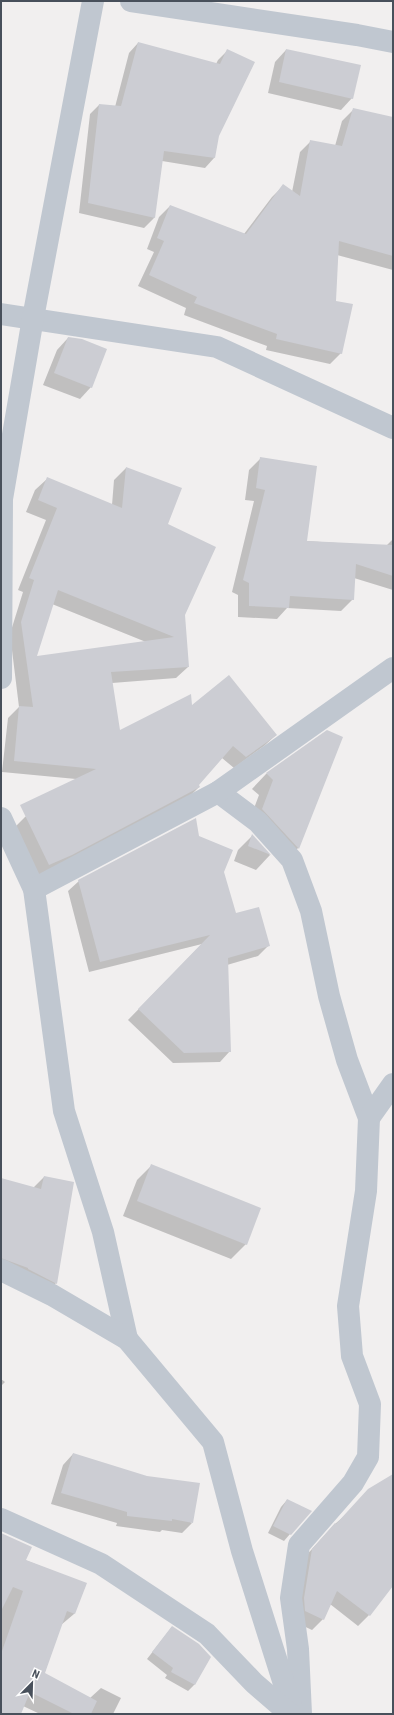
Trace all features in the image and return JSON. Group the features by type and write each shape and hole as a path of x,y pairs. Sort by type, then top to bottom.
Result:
{"street":[{"path":"1,678 2,499 33,318 93,1"},
{"path":"131,1 357,35 393,42"},
{"path":"1,314 217,347 393,428"},
{"path":"34,889 218,792 393,668"},
{"path":"218,792 258,822 292,860 311,911 329,996 347,1060 369,1118 366,1190 348,1306 352,1356 370,1404 368,1457 353,1483 299,1545 291,1598 298,1649 300,1714"},
{"path":"1,818 34,889 64,1111 103,1232 128,1339"},
{"path":"369,1118 393,1084"},
{"path":"1,1270 52,1295 128,1339 213,1442 242,1551 294,1714"},
{"path":"1,1519 101,1564 207,1634 254,1683 290,1714"}],"building":[{"path":"138,42 220,64 227,49 255,62 219,136 215,158 164,151 155,218 88,203 99,104 121,106"},
{"path":"286,49 361,65 353,99 279,82"},
{"path":"353,108 393,117 393,256 339,241 336,301 353,304 342,354 276,339 277,334 194,303 197,297 149,275 164,241 157,238 170,205 246,234 283,184 300,196 310,140 342,146"},
{"path":"68,337 82,339 107,349 92,388 54,373"},
{"path":"260,457 317,466 307,541 393,545 393,576 356,564 354,600 290,596 289,608 249,606 249,583 243,580 265,490 256,488"},
{"path":"126,467 182,488 168,524 216,547 185,615 189,667 111,672 120,730 191,694 192,705 229,675 277,735 246,757 233,746 199,785 200,787 72,855 49,865 20,805 96,769 14,761 19,706 33,707 21,622 34,580 29,578 57,508 38,500 47,477 122,508","holes":["58,590 174,637 37,656"]},
{"path":"327,730 343,737 299,849 262,809 273,780 266,773"},
{"path":"196,818 199,836 233,850 224,872 236,913 259,907 270,946 228,958 231,1052 184,1053 138,1009 210,935 100,962 78,880"},
{"path":"252,834 271,855 248,846"},
{"path":"151,1164 261,1208 247,1245 137,1201"},
{"path":"44,1176 74,1182 57,1284 28,1268 1,1258 1,1178 41,1189"},
{"path":"73,1453 147,1476 200,1483 193,1523 172,1519 172,1521 127,1516 127,1512 61,1493"},
{"path":"393,1474 393,1586 370,1616 337,1591 324,1620 305,1611 304,1598 312,1549 368,1489"},
{"path":"287,1499 312,1511 291,1535 273,1526"},
{"path":"1,1533 32,1547 26,1560 87,1583 75,1614 67,1611 45,1673 97,1701 91,1714 74,1714 30,1692 21,1714 1,1714 1,1654 23,1591 13,1587 1,1611"},
{"path":"172,1626 199,1644 211,1657 195,1685 171,1672 173,1668 152,1652"}]}
